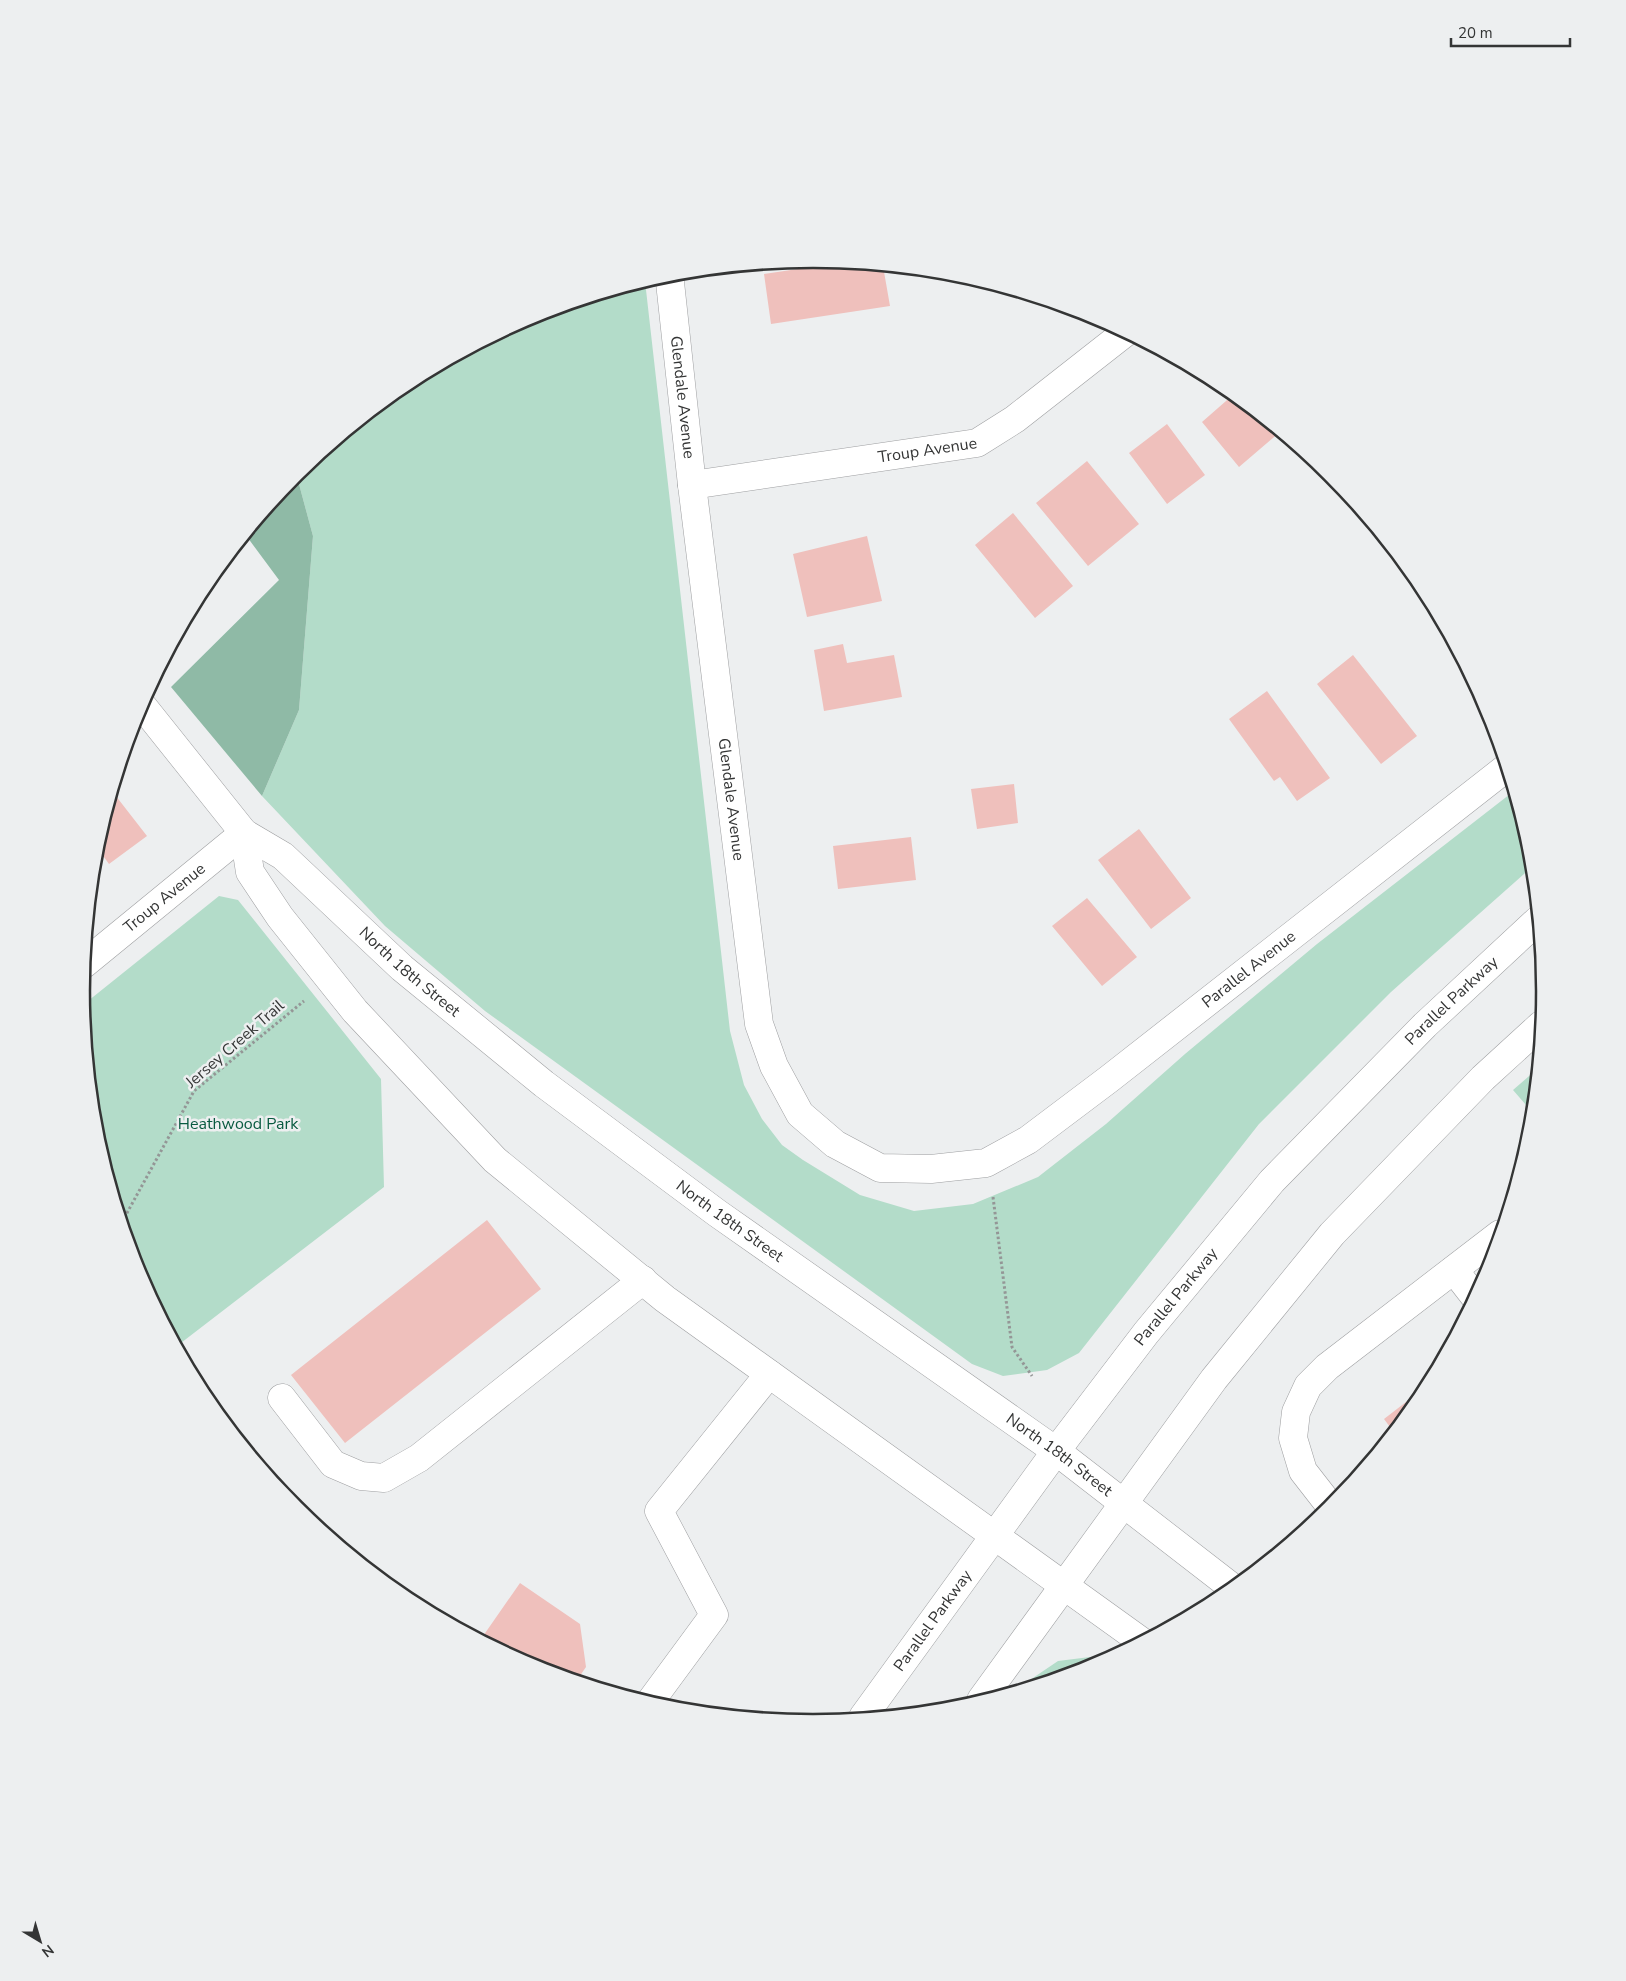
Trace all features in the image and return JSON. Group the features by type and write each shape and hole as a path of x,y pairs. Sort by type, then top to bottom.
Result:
{"main road":[{"name":"Glendale Avenue","path":"670,281 692,485 759,1024 774,1066 800,1114 835,1144 880,1168 931,1169 986,1163"},
{"name":"Troup Avenue","path":"692,485 977,443 1015,419 1120,336"},
{"name":"North 18th Street","path":"146,711 244,833 283,856 402,968 544,1084 717,1213 1056,1450 1227,1583"},
{"name":"Parallel Avenue","path":"986,1163 1028,1140 1109,1079 1502,771"},
{"name":"Troup Avenue","path":"91,958 244,833"},
{"name":"North 18th Street","path":"244,833 250,872 280,917 355,1011 495,1160 665,1299 1136,1637"},
{"name":"Parallel Parkway","path":"867,1711 1056,1450 1146,1333 1272,1180 1424,1025 1532,925"},
{"path":"987,1692 1214,1380 1332,1234 1483,1078 1534,1031"},
{"path":"1326,1500 1303,1471 1293,1438 1296,1412 1308,1386 1327,1367 1491,1241"},
{"path":"1454,1270 1470,1291"},
{"path":"282,1398 333,1464 361,1476 384,1478 418,1458 643,1280"},
{"path":"655,1696 714,1615 659,1511 769,1374"}],"path":[{"name":"Jersey Creek Trail","path":"126,1215 194,1091 305,1001"},
{"path":"993,1195 1012,1347 1032,1376"}],"green space":[{"path":"646,287 730,1031 744,1085 762,1119 782,1145 860,1195 914,1211 973,1204 1038,1177 1106,1124 1185,1054 1317,944 1509,795 1526,872 1391,992 1259,1124 1079,1353 1047,1370 1003,1376 972,1364 485,1011 385,926 262,796 299,710 313,536 299,483 336,447 373,417 411,389 493,342 581,306"},
{"path":"299,483 313,536 299,710 262,796 171,687 279,580 248,539"},
{"name":"Heathwood Park","path":"219,896 238,900 381,1079 384,1187 182,1342 145,1267 128,1223 115,1178 104,1132 96,1085 90,999"},
{"path":"1531,1074 1527,1106 1513,1090"},
{"path":"1093,1657 1031,1679 1058,1661"}],"building":[{"path":"813,268 884,272 890,306 771,324 764,274"},
{"path":"1228,399 1276,436 1239,467 1202,422"},
{"path":"1167,424 1205,475 1167,504 1129,453"},
{"path":"1087,461 1139,524 1088,566 1036,503"},
{"path":"1013,513 1073,586 1035,618 975,545"},
{"path":"867,536 882,601 807,617 793,554"},
{"path":"843,644 847,663 894,655 902,697 824,711 814,650"},
{"path":"1353,655 1417,736 1381,764 1317,684"},
{"path":"1267,691 1330,778 1297,801 1280,777 1274,781 1229,719"},
{"path":"1014,784 1018,823 977,829 971,789"},
{"path":"117,797 147,836 109,864 103,856"},
{"path":"1139,829 1191,898 1151,929 1098,860"},
{"path":"911,837 916,880 838,889 833,846"},
{"path":"1087,898 1137,957 1102,986 1052,926"},
{"path":"487,1220 541,1289 345,1443 291,1375"},
{"path":"1408,1400 1390,1427 1384,1419"},
{"path":"520,1583 580,1624 586,1667 581,1675 536,1658 484,1634"}]}
